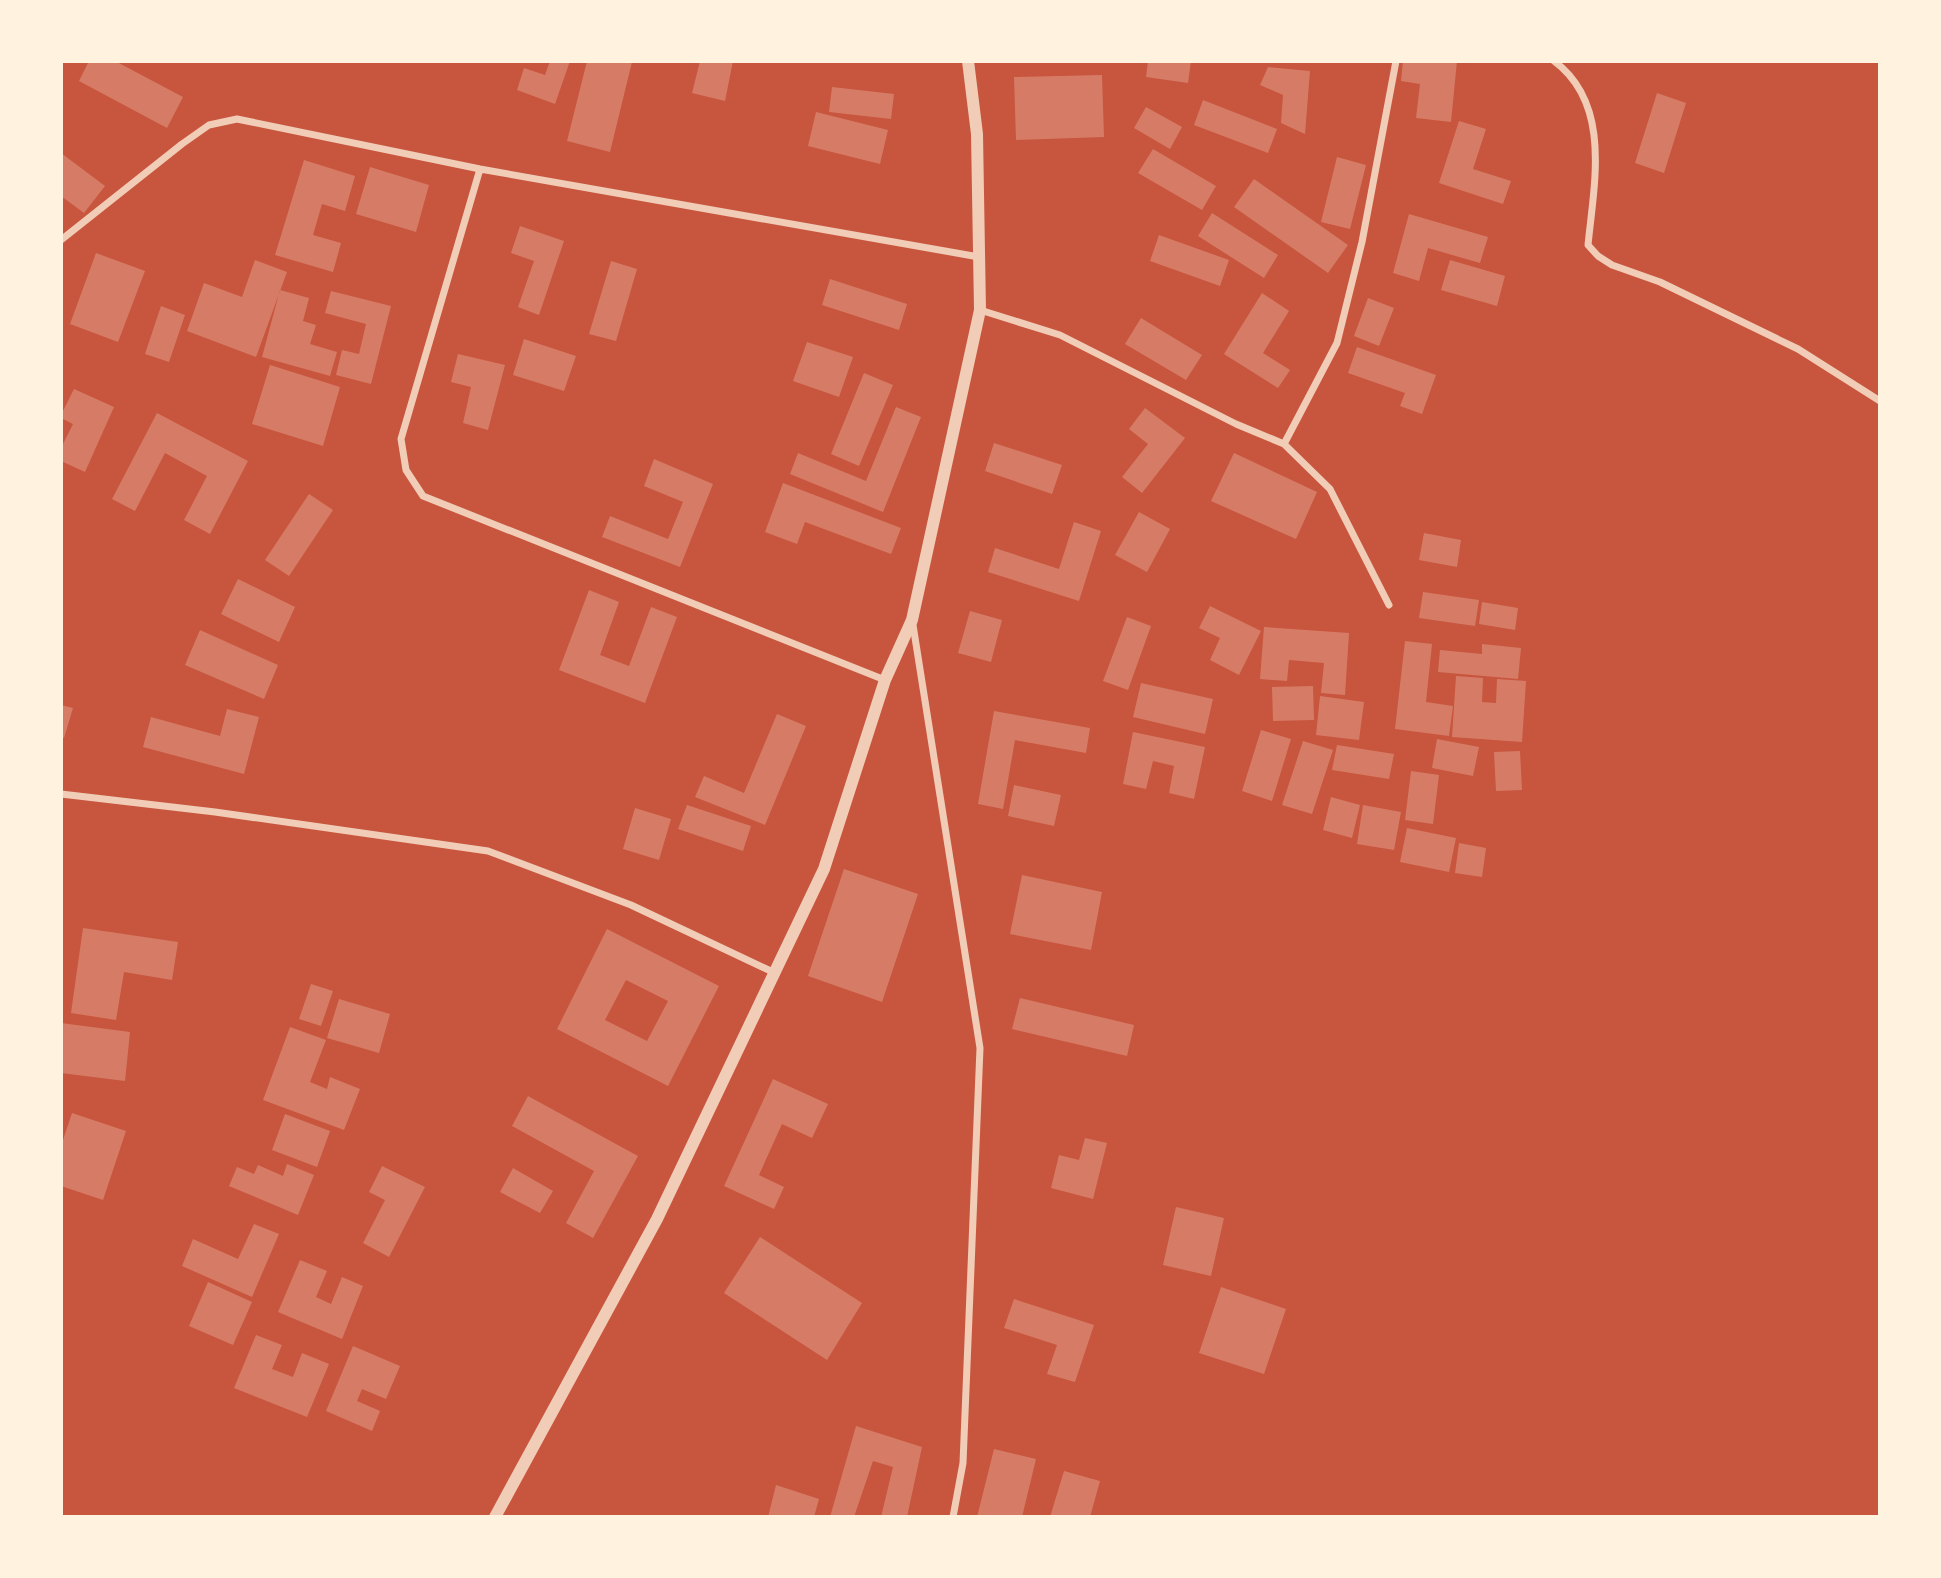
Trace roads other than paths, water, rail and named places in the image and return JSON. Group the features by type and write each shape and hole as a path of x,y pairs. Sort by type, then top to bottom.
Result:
{"street":[{"path":"495,1517 657,1219 824,869 885,680 912,620 980,310 976,134 968,61"},
{"path":"1284,444 1337,343 1362,242 1396,61"},
{"path":"1554,61 1579,89 1591,115 1597,149 1588,245 1598,256 1612,265 1660,282 1798,349 1880,401"},
{"path":"61,240 209,125 237,119 480,169 979,257"},
{"path":"480,169 401,439 406,470 423,496 885,680"},
{"path":"980,310 1059,335 1236,424 1284,444 1329,489 1389,605"},
{"path":"912,620 980,1048 962,1463 953,1517"},
{"path":"61,794 215,812 488,851 631,905 775,973"}]}
